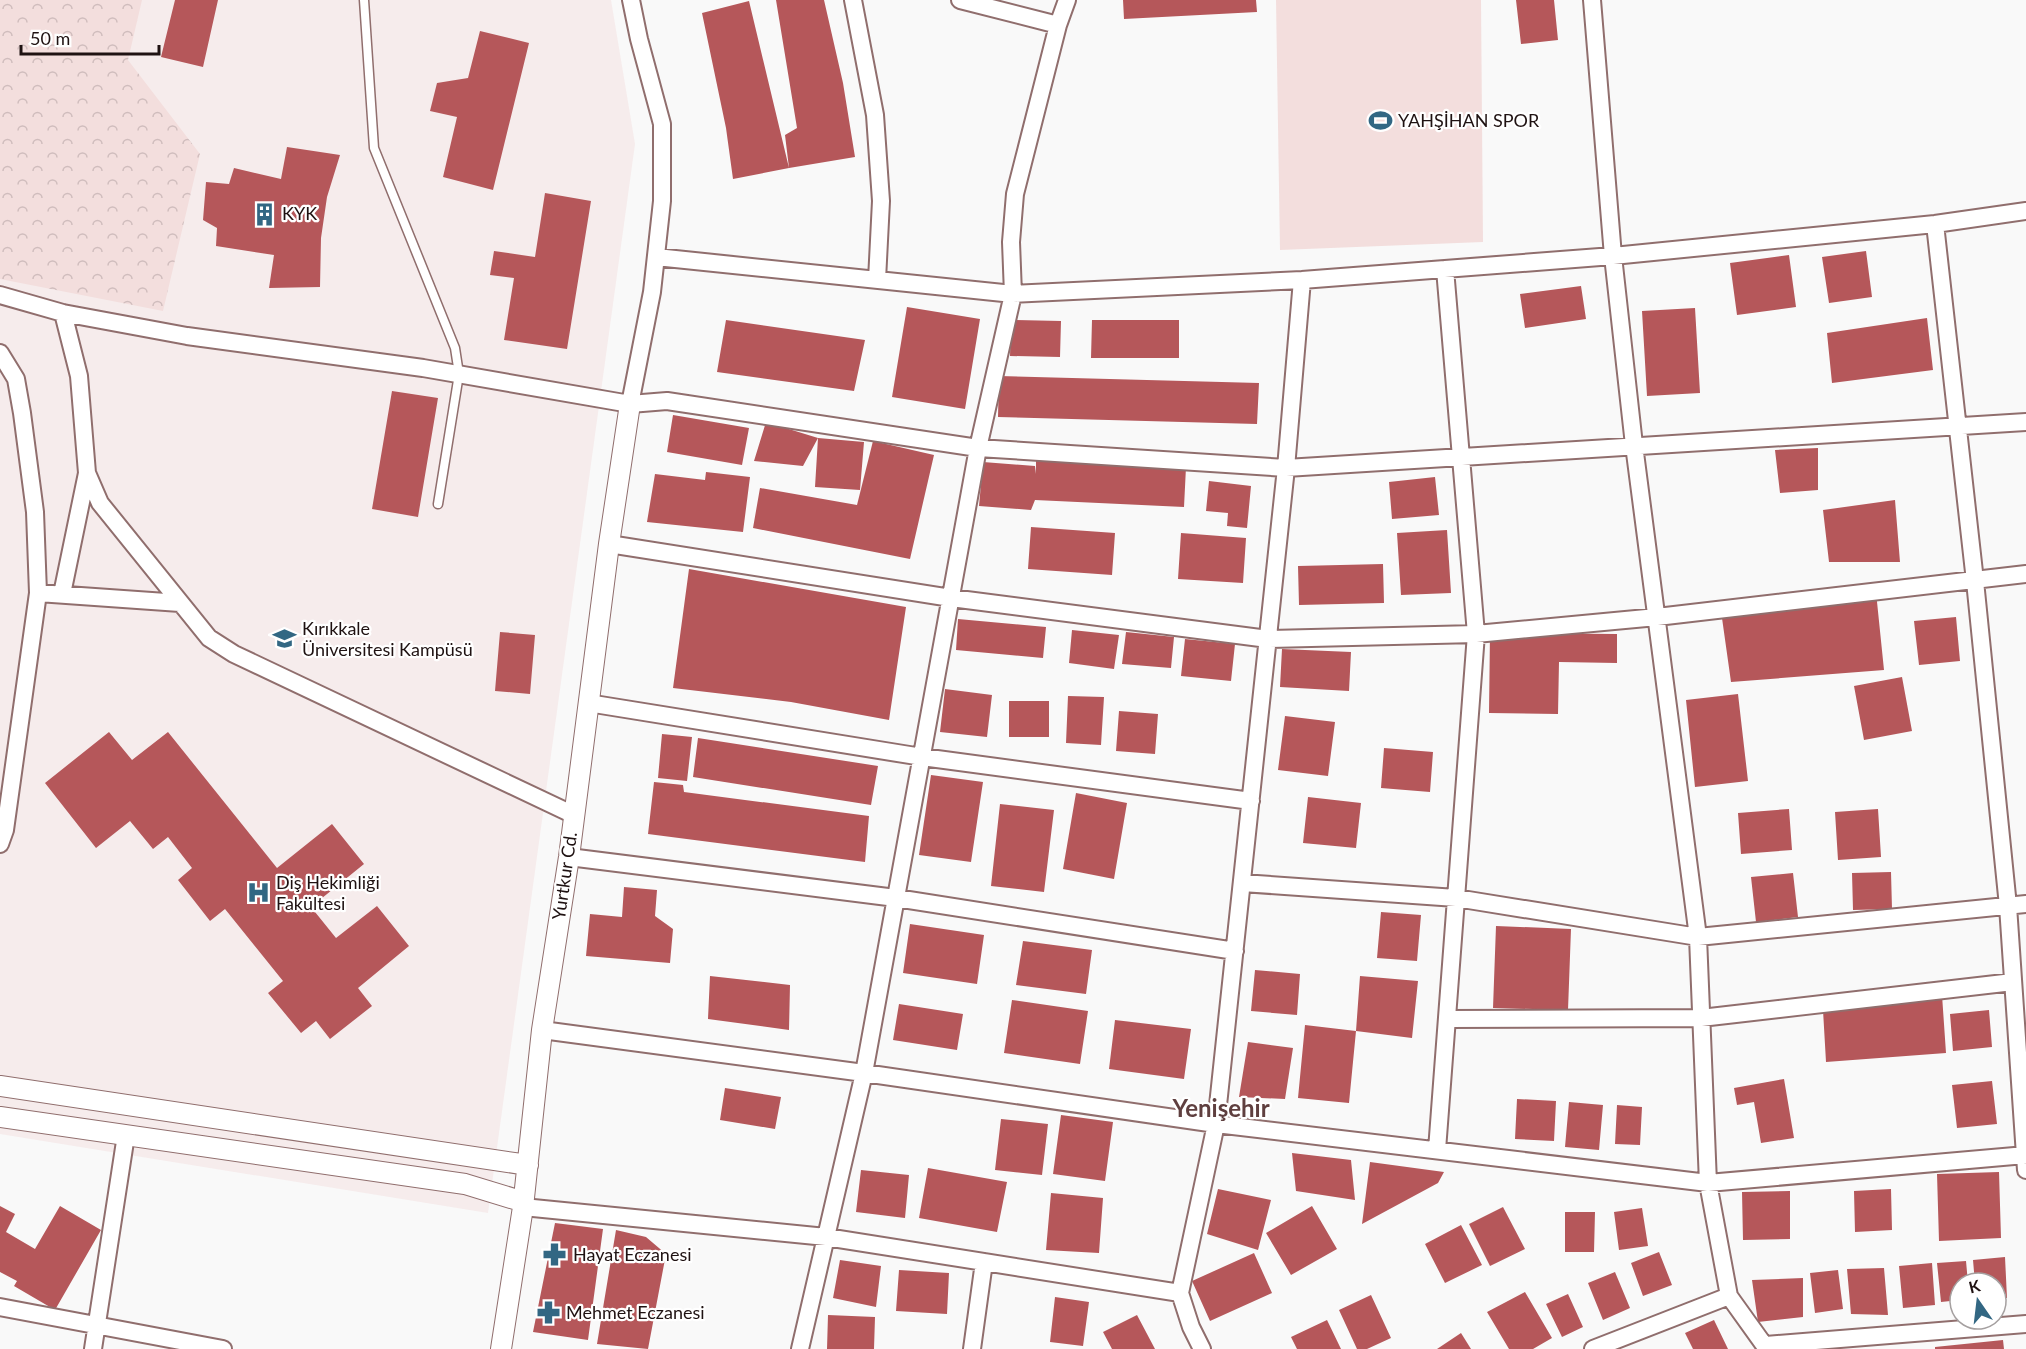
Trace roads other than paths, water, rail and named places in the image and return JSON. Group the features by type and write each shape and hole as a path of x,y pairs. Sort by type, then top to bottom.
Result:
{"street":[{"path":"630,404 652,292 662,201 662,124 631,0"},
{"path":"853,0 875,115 881,201 877,280"},
{"path":"960,0 1058,25"},
{"path":"800,1349 864,1073 978,448 1013,294 1011,242 1015,195 1058,25 1067,0"},
{"path":"1592,0 1613,256 1634,446 1698,937 1707,1183 1730,1296 1766,1347 2026,1324"},
{"path":"656,257 1013,294 1302,280 1613,256 1935,224 2026,211"},
{"path":"542,1030 864,1073 1216,1124 1707,1183 2025,1160 2008,906 1935,224"},
{"path":"1437,1150 1476,634 1445,269"},
{"path":"1203,1349 1191,1328 1180,1293 1216,1124 1287,468 1302,280"},
{"path":"0,295 63,313 187,336 459,374 630,404 667,401 978,448 1287,468 1461,459 2026,422"},
{"path":"62,594 87,473 78,376 63,313"},
{"path":"0,354 16,379 22,413 35,512 38,592 5,830 0,844"},
{"name":"Yurtkur Cd.","path":"501,1349 523,1204 542,1030 569,857 609,544 630,404"},
{"path":"87,473 100,503 209,638 234,654 574,815"},
{"path":"609,544 951,598 1268,639 1476,634 1657,617 2026,574"},
{"path":"38,592 180,603"},
{"path":"588,703 922,758 1251,801"},
{"path":"569,857 896,898 1235,951"},
{"path":"1242,883 1456,898 1698,937 2026,904"},
{"path":"1447,1019 1701,1018 2013,982"},
{"path":"0,1086 528,1165"},
{"path":"0,1117 465,1184 523,1204 826,1237 1180,1293"},
{"path":"93,1349 126,1135"},
{"path":"972,1349 984,1262"},
{"path":"1593,1349 1730,1296"},
{"path":"0,1307 223,1349"}],"lane":[{"path":"364,0 374,148 455,348 459,374 438,504"}],"place":[{"name":"YAHŞİHAN SPOR","path":"1380,121"},
{"name":"KYK","path":"264,214"},
{"name":"Kırıkkale Üniversitesi Kampüsü","path":"284,639"},
{"name":"Diş Hekimliği Fakültesi","path":"258,893"},
{"name":"Hayat Eczanesi","path":"555,1255"},
{"name":"Mehmet Eczanesi","path":"548,1313"}],"district":[{"name":"Yenişehir","path":"1221,1109"}]}
